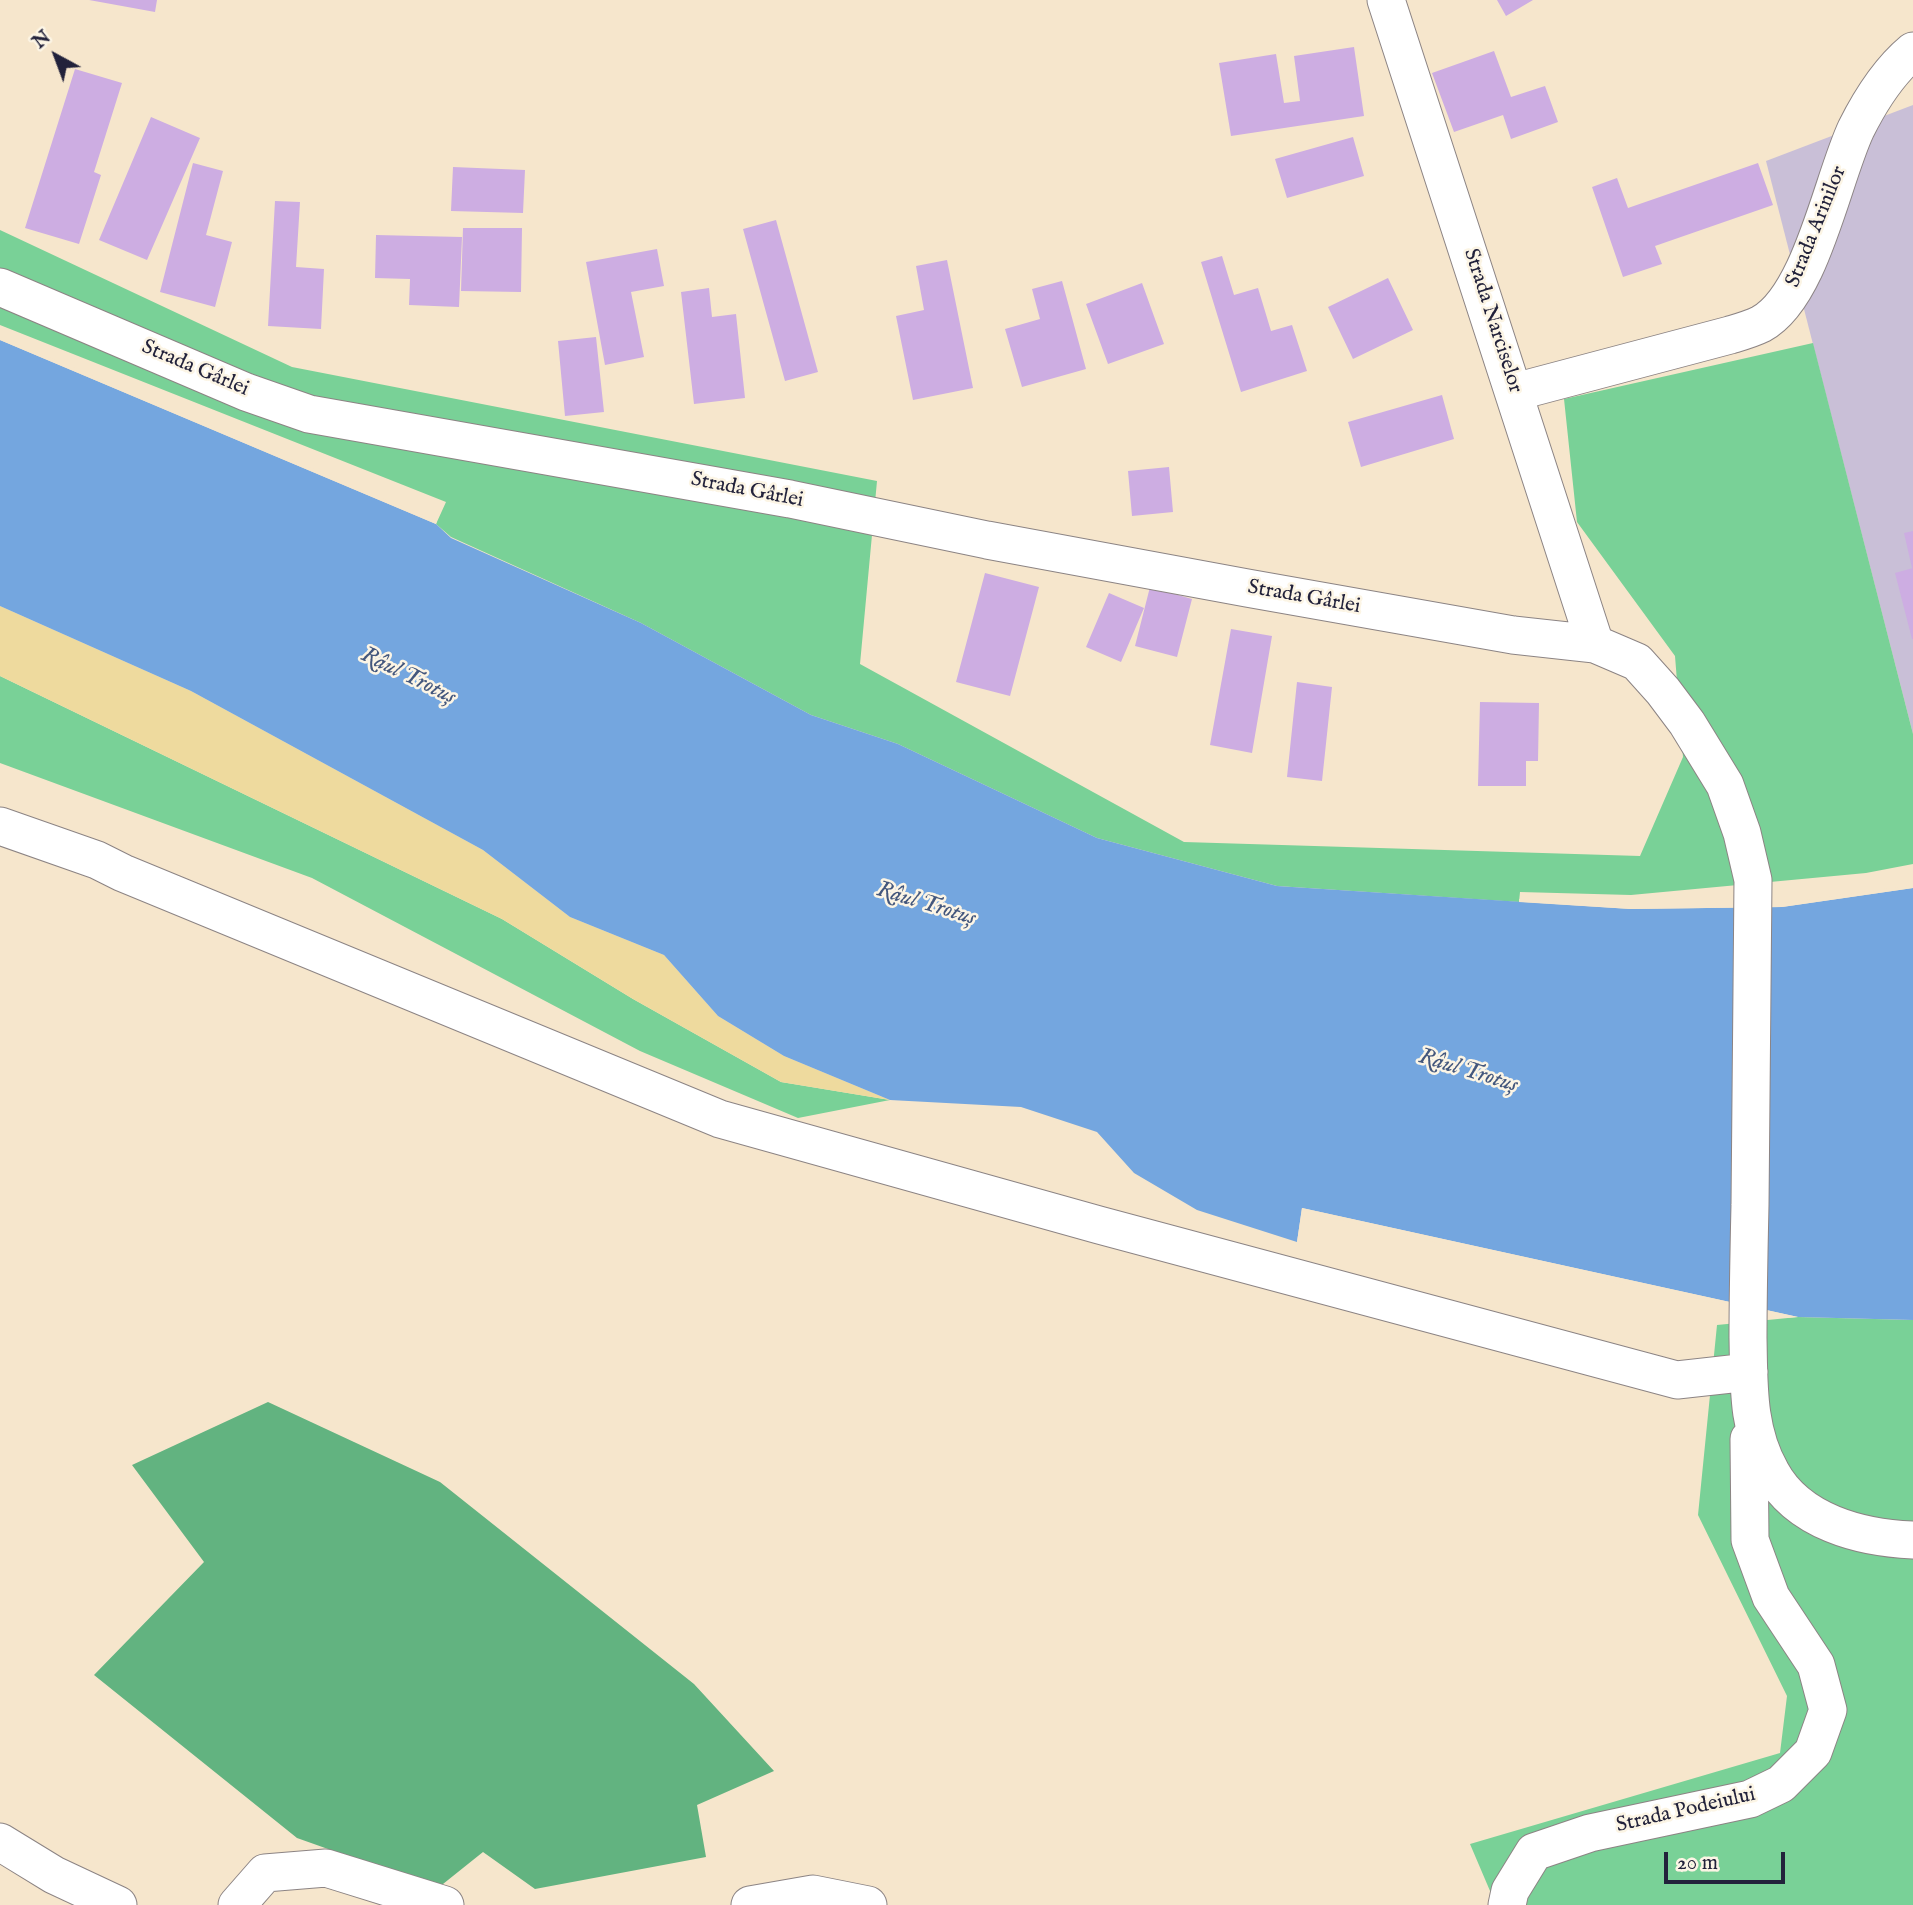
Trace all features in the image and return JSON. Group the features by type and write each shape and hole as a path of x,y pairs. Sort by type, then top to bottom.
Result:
{"street":[{"name":"Strada Narciselor","path":"1386,0 1595,644"},
{"name":"Strada Arinilor","path":"1515,392 1730,335 1762,324 1780,307 1804,268 1856,129 1884,82 1913,51"},
{"name":"Strada Gârlei","path":"0,287 246,392 309,414 709,484 988,540 1513,635 1595,644 1637,662 1687,723 1725,785 1742,833 1754,880 1749,1389"},
{"path":"0,825 97,860 720,1119 1677,1381 1749,1389 1759,1446 1771,1474 1786,1495 1806,1510 1846,1530 1889,1539 1913,1540"},
{"name":"Strada Podeiului","path":"1507,1905 1510,1891 1534,1852 1590,1833 1750,1799 1781,1784 1813,1752 1828,1710 1816,1665 1771,1597 1750,1540 1749,1389"},
{"path":"0,1842 54,1875 118,1905"},
{"path":"237,1905 265,1873 326,1868 445,1905"},
{"path":"750,1905 813,1894 868,1905"}],"shaded area":[{"path":"1913,105 1913,734 1766,161"}],"green space":[{"path":"0,230 292,367 877,481 860,664 1184,842 1640,856 1683,757 1675,656 1577,522 1564,399 1813,343 1913,734 1913,864 1866,873 1631,895 1520,892 1519,902 1277,886 1097,838 898,744 811,715 641,623 451,537 436,524 446,502 0,325"},
{"path":"0,676 502,919 633,999 781,1082 890,1100 798,1118 640,1051 312,878 0,763"},
{"path":"1798,1317 1913,1320 1913,1905 1496,1905 1470,1844 1780,1753 1787,1696 1698,1515 1717,1325"},
{"path":"268,1402 440,1482 694,1684 774,1771 697,1805 706,1857 535,1889 483,1852 438,1888 297,1838 94,1675 204,1562 132,1465"}],"sand":[{"path":"0,606 191,691 483,850 570,917 664,955 718,1016 784,1056 890,1100 781,1082 633,999 502,919 0,676"}],"water":[{"name":"Râul Trotuș","path":"0,340 436,524 451,538 641,623 811,715 898,744 1097,838 1277,886 1631,909 1782,907 1913,888 1913,1320 1798,1317 1302,1208 1297,1242 1197,1210 1134,1173 1097,1132 1021,1107 890,1100 784,1056 718,1016 664,955 570,917 483,850 191,691 0,606"}],"pier":[{"path":"0,336 437,521 436,524 0,340"},
{"path":"1913,885 1913,888 1782,907 1631,909 1519,902 1519,899 1631,906 1781,903"},
{"path":"1302,1208 1798,1317 1786,1318 1562,1272 1305,1212 1301,1243 1297,1242"}],"building":[{"path":"89,0 157,0 155,12"},
{"path":"1497,0 1533,0 1506,16"},
{"path":"1354,47 1364,116 1231,136 1219,63 1276,54 1284,103 1300,101 1294,56"},
{"path":"1494,51 1511,97 1545,86 1558,122 1511,139 1503,115 1454,132 1432,73"},
{"path":"75,69 122,83 94,172 101,175 79,244 25,228"},
{"path":"151,117 200,138 147,260 99,240"},
{"path":"1353,137 1364,176 1287,198 1275,159"},
{"path":"193,163 223,171 206,235 232,242 215,307 160,292"},
{"path":"1758,163 1773,205 1655,246 1662,264 1623,277 1592,187 1617,178 1628,208"},
{"path":"453,167 525,170 523,213 451,211"},
{"path":"275,201 300,202 296,267 324,269 321,329 268,326"},
{"path":"776,220 818,372 785,381 743,229"},
{"path":"463,228 522,228 521,292 461,291"},
{"path":"376,235 462,237 459,307 409,305 410,279 375,278"},
{"path":"657,249 664,286 631,292 644,357 605,365 586,262"},
{"path":"1222,256 1234,295 1258,288 1271,331 1292,325 1307,371 1241,392 1201,262"},
{"path":"947,260 973,388 913,400 896,316 924,310 916,266"},
{"path":"1388,278 1413,330 1353,359 1328,307"},
{"path":"1062,281 1086,369 1022,387 1005,329 1040,319 1032,289"},
{"path":"1142,283 1164,344 1108,364 1086,304"},
{"path":"709,288 712,317 736,314 745,398 694,404 681,292"},
{"path":"596,337 604,412 565,416 558,341"},
{"path":"1442,395 1454,439 1361,467 1348,422"},
{"path":"1169,467 1173,512 1132,516 1128,471"},
{"path":"1913,531 1913,568 1912,568 1904,533"},
{"path":"1913,568 1913,639 1912,639 1895,573"},
{"path":"985,573 1039,587 1010,696 956,682"},
{"path":"1150,587 1192,599 1177,657 1135,646"},
{"path":"1109,593 1144,608 1121,662 1086,647"},
{"path":"1231,629 1272,636 1252,753 1210,745"},
{"path":"1297,682 1332,687 1322,781 1287,777"},
{"path":"1480,702 1539,703 1538,761 1526,761 1526,786 1478,786"}]}
